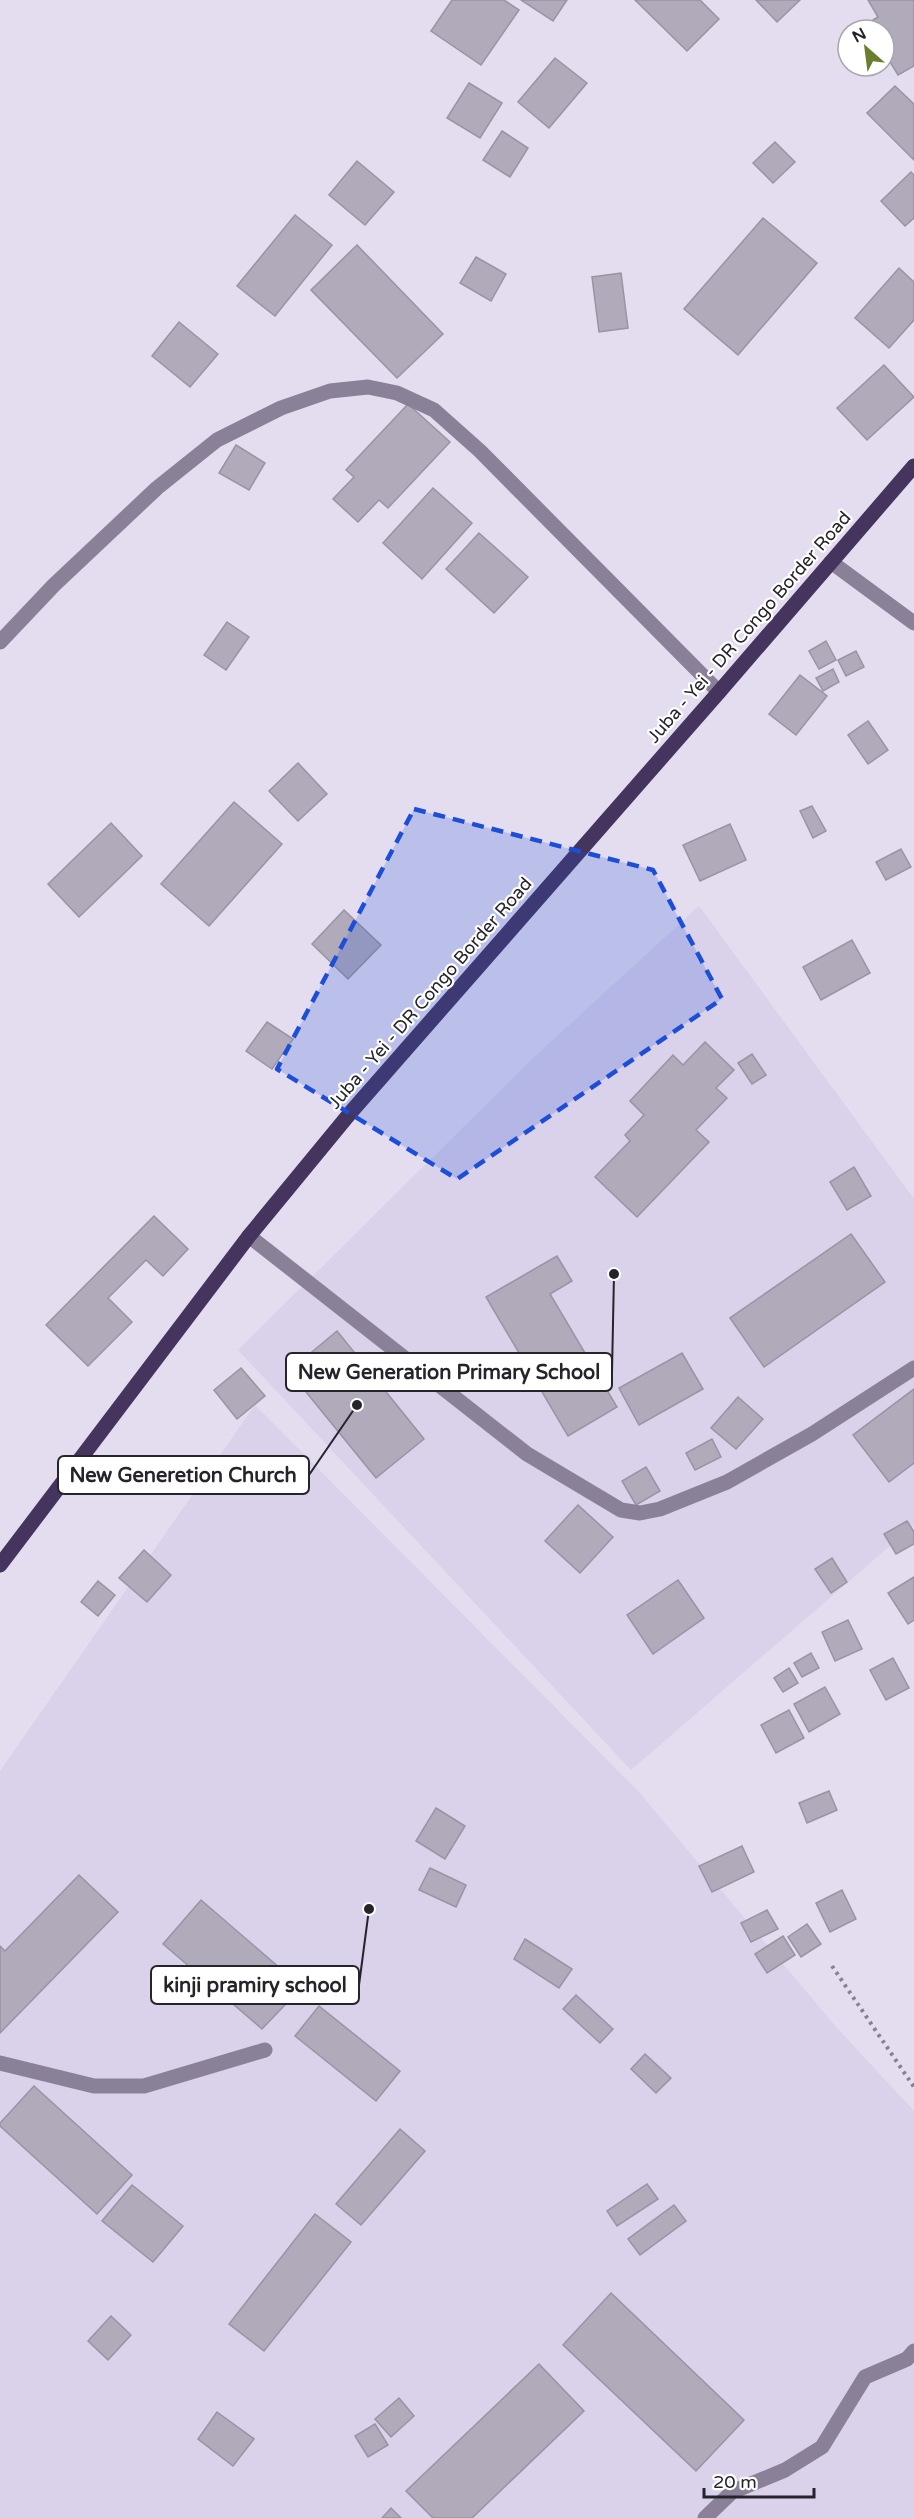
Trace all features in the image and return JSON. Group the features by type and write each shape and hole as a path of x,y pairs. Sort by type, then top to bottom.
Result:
{"main road":[{"name":"Juba - Yei - DR Congo Border Road","path":"0,1566 249,1236 351,1112 914,466"}],"street":[{"path":"0,642 54,585 157,488 217,440 281,408 330,391 368,387 397,393 434,410 480,452 719,692"},
{"path":"831,562 914,623"},
{"path":"249,1236 527,1454 621,1510 640,1513 660,1509 727,1482 812,1434 914,1368"},
{"path":"0,2063 94,2086 144,2086 265,2050"},
{"path":"705,2518 732,2492 785,2470 822,2447 865,2377 907,2359 914,2351"}],"path":[{"path":"832,1966 914,2087"}],"highlighted area":[{"path":"414,809 653,870 722,999 457,1179 277,1069"}],"shaded area":[{"path":"699,906 914,1199 914,1525 631,1770 238,1350 533,1058"},
{"path":"255,1405 638,1791 836,2027 914,2111 914,2518 0,2518 0,1771"}],"building":[{"path":"452,0 504,0 519,10 481,65 431,31"},
{"path":"521,0 567,0 553,21"},
{"path":"635,0 700,0 719,19 687,51"},
{"path":"756,0 800,0 777,22"},
{"path":"868,0 914,0 914,66 898,75 896,72 896,18 876,18 878,17"},
{"path":"555,58 587,83 549,128 518,102"},
{"path":"469,83 502,103 480,138 447,118"},
{"path":"895,86 914,104 914,160 867,113"},
{"path":"502,131 528,148 510,177 483,160"},
{"path":"775,142 795,162 773,183 753,163"},
{"path":"357,161 394,192 365,225 329,195"},
{"path":"911,172 914,175 914,218 905,226 881,201"},
{"path":"295,215 332,245 275,316 237,286"},
{"path":"763,218 817,263 738,355 684,309"},
{"path":"357,245 443,334 397,378 311,290"},
{"path":"476,257 506,274 491,301 460,283"},
{"path":"899,268 914,282 914,320 889,348 855,318"},
{"path":"621,273 628,328 599,332 592,277"},
{"path":"179,322 218,354 190,387 152,356"},
{"path":"884,365 914,397 867,440 837,408"},
{"path":"408,404 450,442 388,508 379,500 358,522 333,499 354,477 346,470"},
{"path":"236,445 265,463 249,490 219,473"},
{"path":"433,488 472,523 422,579 383,543"},
{"path":"479,533 528,577 494,613 446,569"},
{"path":"227,622 249,637 226,670 204,655"},
{"path":"826,641 836,660 819,669 809,651"},
{"path":"856,651 864,667 846,676 838,660"},
{"path":"833,669 839,682 823,691 816,678"},
{"path":"800,675 827,696 796,735 769,714"},
{"path":"868,721 888,750 868,764 848,735"},
{"path":"298,763 327,794 298,821 269,791"},
{"path":"234,802 282,844 209,926 161,884"},
{"path":"812,806 826,831 813,838 800,811"},
{"path":"111,823 142,856 79,917 48,884"},
{"path":"730,824 746,860 700,881 683,845"},
{"path":"901,849 911,867 886,880 876,862"},
{"path":"344,910 381,945 348,979 312,944"},
{"path":"852,940 870,973 821,1000 803,967"},
{"path":"267,1022 293,1039 272,1069 246,1051"},
{"path":"705,1042 734,1070 716,1088 727,1098 696,1130 709,1142 637,1217 595,1177 630,1141 625,1135 644,1115 630,1101 673,1055 683,1065"},
{"path":"752,1054 766,1075 752,1084 738,1063"},
{"path":"854,1167 871,1196 847,1210 830,1182"},
{"path":"154,1216 188,1249 163,1276 146,1260 108,1298 132,1322 88,1366 46,1325"},
{"path":"851,1234 885,1282 764,1367 730,1318"},
{"path":"557,1256 572,1281 550,1294 617,1407 568,1436 486,1297"},
{"path":"337,1331 424,1439 376,1478 289,1371"},
{"path":"682,1353 703,1389 639,1425 619,1388"},
{"path":"241,1368 265,1396 237,1419 214,1390"},
{"path":"914,1389 914,1463 889,1482 853,1435"},
{"path":"738,1397 763,1419 736,1449 711,1428"},
{"path":"712,1439 721,1457 695,1470 686,1453"},
{"path":"646,1467 660,1491 636,1505 622,1481"},
{"path":"578,1505 613,1537 580,1573 545,1541"},
{"path":"907,1521 914,1532 914,1544 896,1554 884,1534"},
{"path":"144,1550 171,1575 147,1602 119,1578"},
{"path":"832,1558 847,1582 831,1593 815,1569"},
{"path":"914,1577 914,1620 908,1624 888,1593"},
{"path":"678,1580 704,1618 653,1654 627,1615"},
{"path":"98,1581 115,1595 98,1616 81,1602"},
{"path":"848,1620 862,1649 835,1661 822,1632"},
{"path":"811,1653 819,1668 802,1677 794,1663"},
{"path":"893,1658 909,1688 886,1700 870,1670"},
{"path":"789,1668 798,1683 783,1692 774,1678"},
{"path":"825,1687 840,1714 809,1732 794,1704"},
{"path":"789,1710 804,1738 776,1753 761,1725"},
{"path":"829,1791 837,1810 807,1823 799,1803"},
{"path":"436,1808 465,1826 445,1859 416,1841"},
{"path":"742,1846 754,1872 712,1892 699,1866"},
{"path":"430,1868 466,1885 456,1907 419,1890"},
{"path":"79,1875 118,1912 0,2033 0,1946 5,1951"},
{"path":"842,1890 856,1919 830,1932 816,1903"},
{"path":"201,1900 302,1987 262,2029 163,1944"},
{"path":"767,1910 778,1929 751,1942 741,1923"},
{"path":"807,1924 821,1944 801,1957 788,1937"},
{"path":"783,1936 795,1955 767,1973 755,1954"},
{"path":"525,1939 572,1969 559,1988 514,1959"},
{"path":"576,1995 613,2029 600,2043 563,2009"},
{"path":"319,2006 400,2071 376,2101 295,2036"},
{"path":"645,2054 671,2078 656,2093 631,2069"},
{"path":"34,2086 132,2175 97,2214 0,2126 0,2123"},
{"path":"400,2129 425,2151 361,2225 336,2204"},
{"path":"647,2184 658,2199 617,2226 607,2211"},
{"path":"132,2185 183,2226 153,2262 102,2221"},
{"path":"674,2205 686,2221 640,2255 628,2239"},
{"path":"315,2214 351,2242 264,2351 229,2324"},
{"path":"611,2293 744,2420 696,2471 563,2345"},
{"path":"111,2316 131,2335 108,2360 88,2341"},
{"path":"539,2364 584,2411 472,2518 433,2518 406,2491"},
{"path":"399,2398 414,2416 391,2437 375,2419"},
{"path":"217,2412 254,2439 233,2466 198,2439"},
{"path":"375,2424 388,2445 368,2457 355,2436"},
{"path":"391,2508 401,2518 382,2518"}],"place":[{"name":"New Generation Primary School","path":"614,1274"},
{"name":"New Generetion Church","path":"357,1405"},
{"name":"kinji pramiry school","path":"369,1909"}]}
